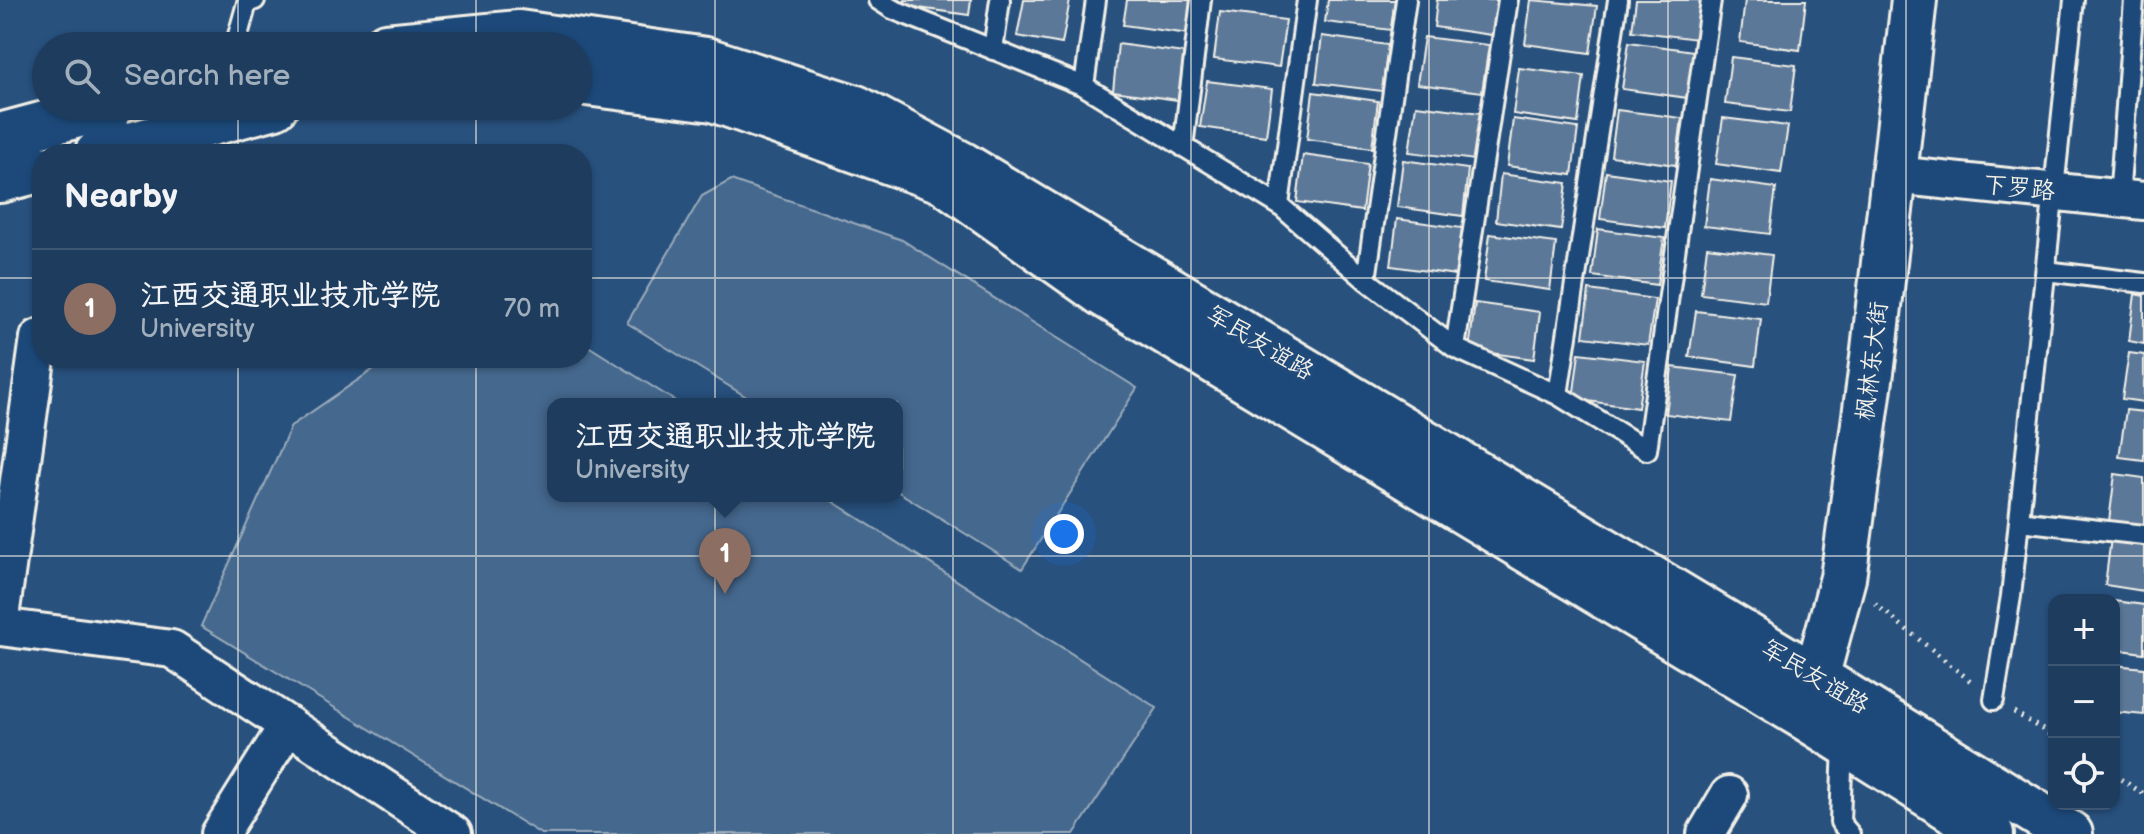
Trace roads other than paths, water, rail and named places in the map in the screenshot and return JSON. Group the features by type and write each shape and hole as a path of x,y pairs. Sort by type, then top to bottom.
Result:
{"street":[{"name":"枫林东大街","path":"1797,689 1850,340 1890,0"},
{"name":"枫林东大街","path":"1797,689 1843,578 1874,350 1914,0"},
{"name":"军民友谊路","path":"592,44 706,60 856,108 963,165 1797,689 1843,741 1991,834"},
{"name":"军民友谊路","path":"592,84 713,99 944,181 1103,294 1797,689 2070,834"},
{"path":"0,136 60,120"},
{"path":"134,144 223,120"},
{"path":"0,180 32,172"},
{"name":"下罗路","path":"1894,175 2132,200"},
{"path":"0,617 35,368"},
{"path":"0,627 172,649 453,834"},
{"path":"220,834 288,725"},
{"path":"1706,834 1729,795"}],"lane":[{"path":"239,32 247,3 255,0"},
{"path":"993,50 1000,0"},
{"path":"1084,86 1096,0"},
{"path":"1183,147 1201,0"},
{"path":"1279,205 1307,0"},
{"path":"1366,280 1406,0"},
{"path":"1455,348 1508,0"},
{"path":"1558,395 1618,0"},
{"path":"888,3 1084,86 1279,205 1366,280 1455,348 1558,395 1647,450 1711,0"},
{"path":"1994,700 2011,596 2074,0"},
{"path":"2132,200 2134,0"},
{"path":"2046,271 2144,283"},
{"path":"2019,521 2144,535"},
{"path":"1843,741 1840,822 1850,834"}],"place":[{"name":"江西交通职业技术学院","path":"725,594"}]}
